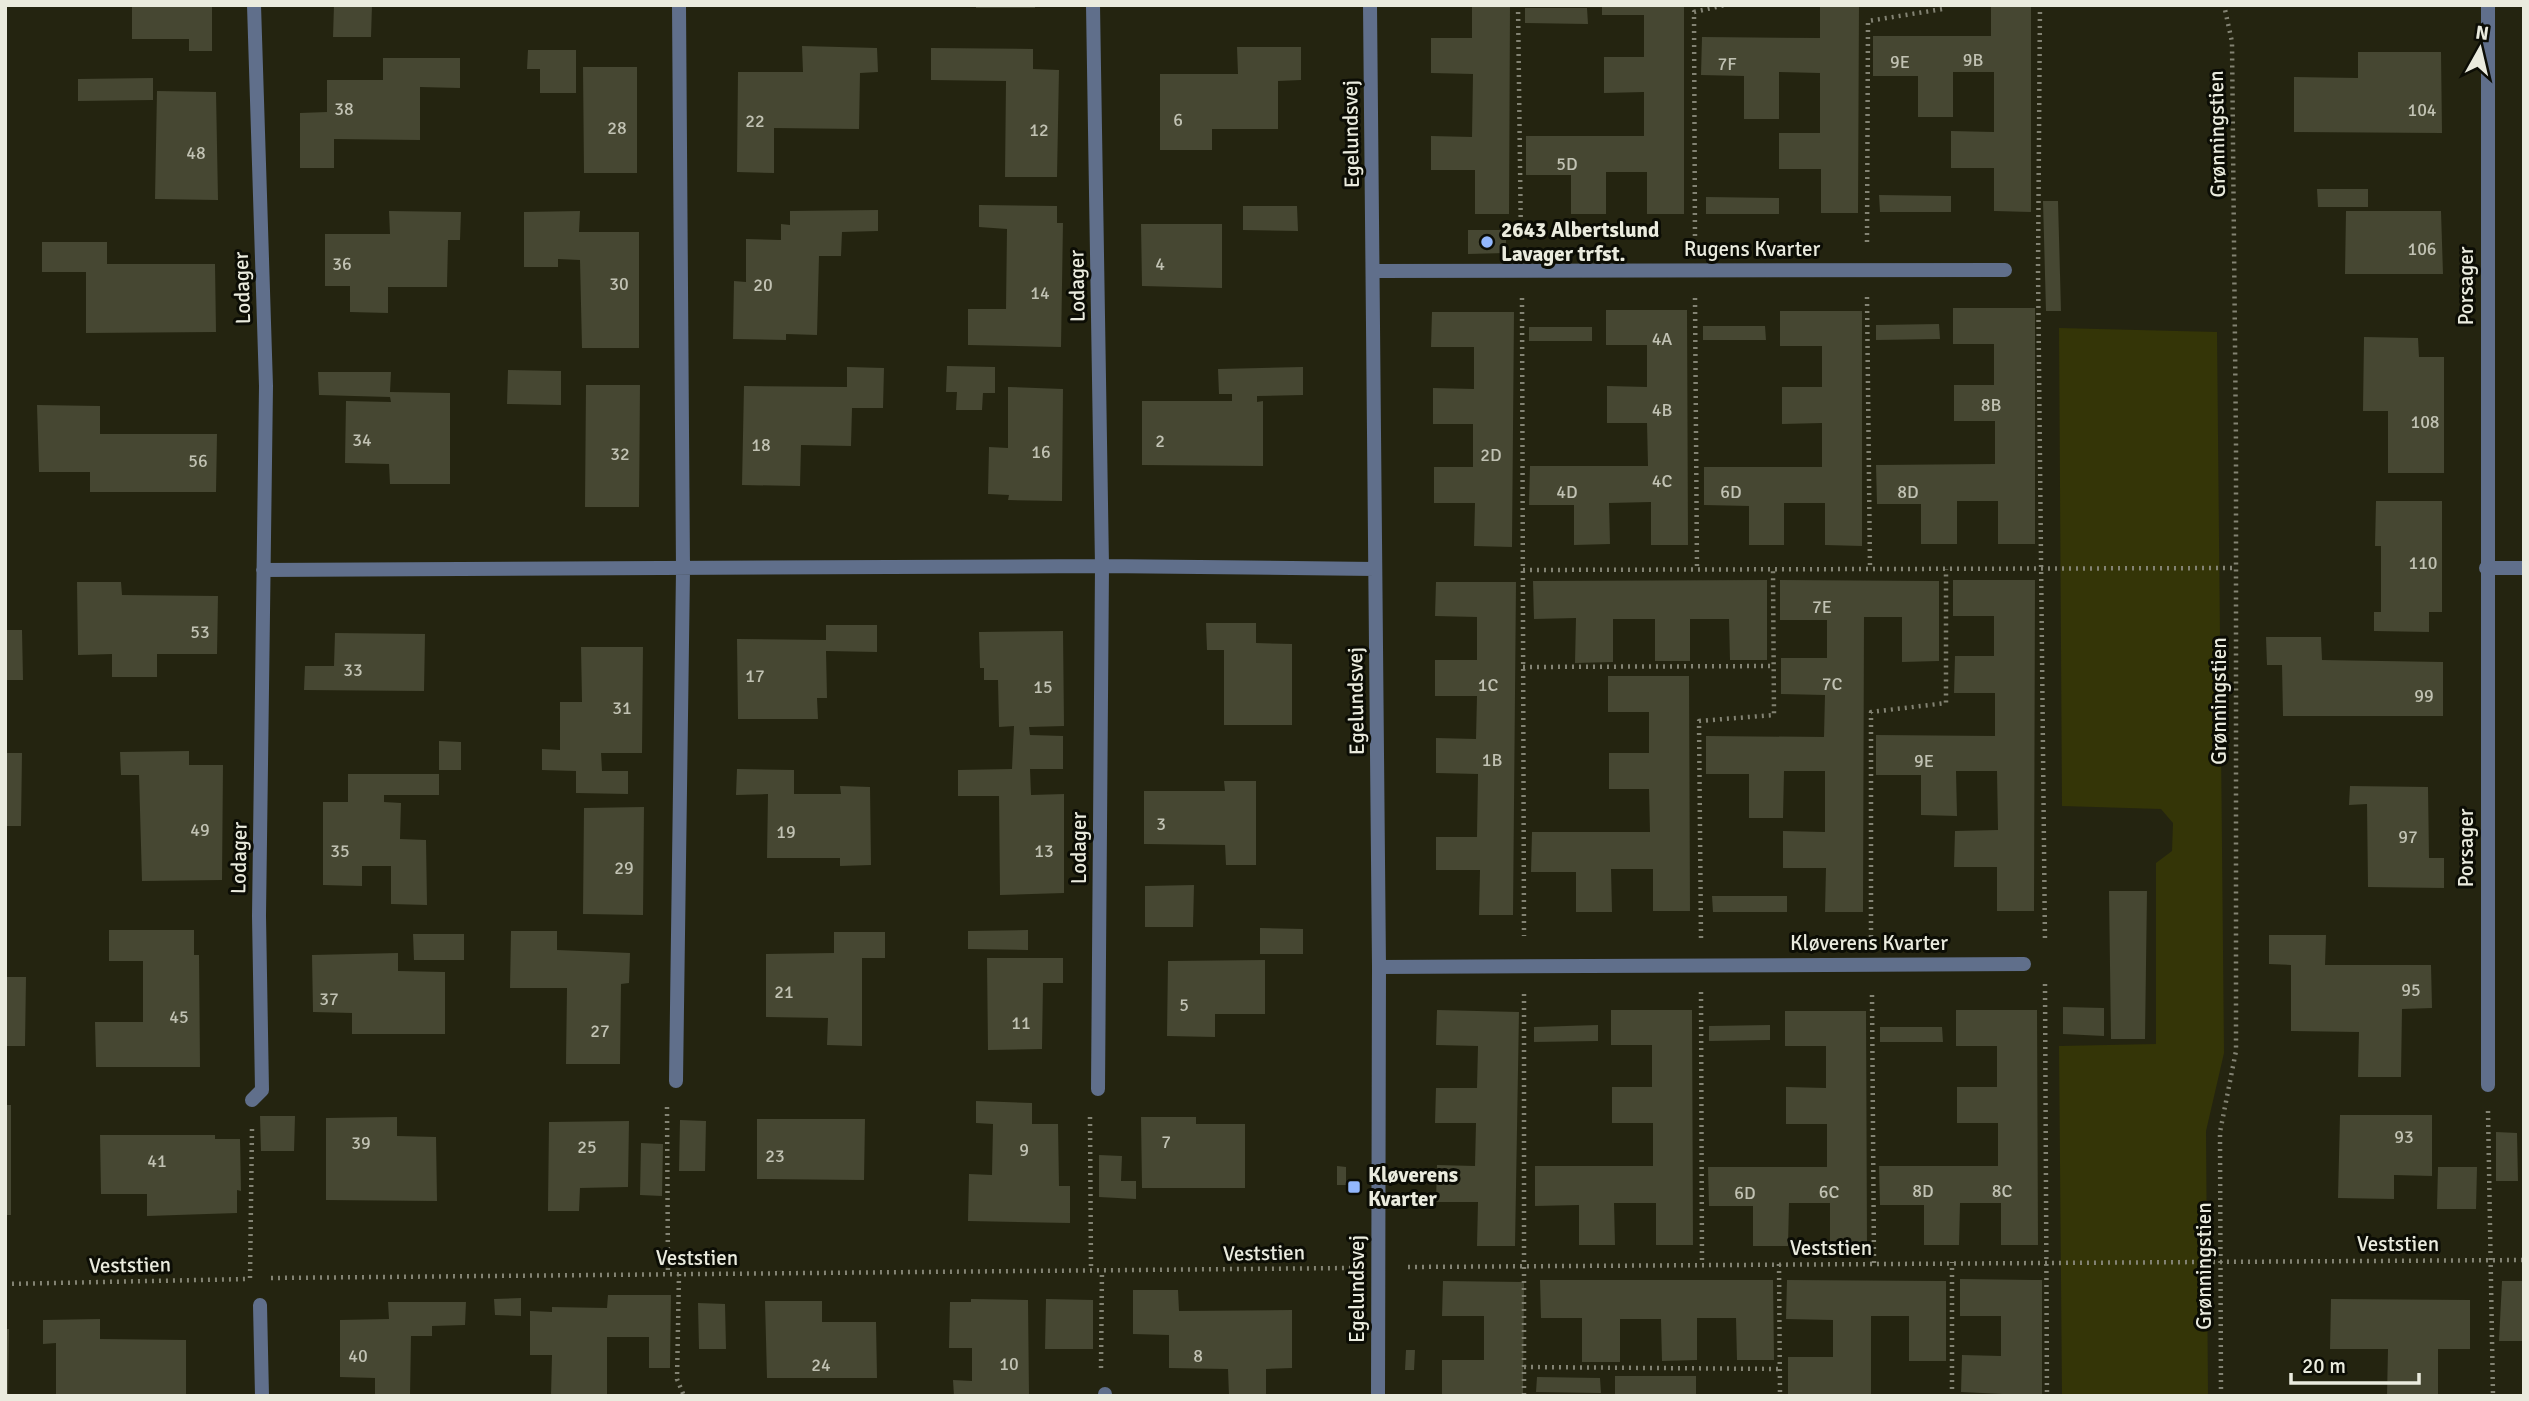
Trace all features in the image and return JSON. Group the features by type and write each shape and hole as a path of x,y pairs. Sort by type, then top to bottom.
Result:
{"street":[{"name":"Lodager","path":"252,1100 262,1090 259,916 266,386 254,5"},
{"path":"676,1080 683,570 679,5"},
{"name":"Lodager","path":"1093,5 1102,566 1098,1089"},
{"name":"Egelundsvej","path":"1370,5 1379,967 1378,1396"},
{"name":"Porsager","path":"2488,5 2488,1085"},
{"name":"Rugens Kvarter","path":"1373,271 2005,270"},
{"path":"263,570 1102,566 1376,569"},
{"path":"2486,568 2524,568"},
{"name":"Kløverens Kvarter","path":"1379,967 2024,964"},
{"path":"260,1305 262,1396"}],"path":[{"path":"1518,5 1524,570 1524,1396"},
{"path":"2040,5 2038,269 2045,950"},
{"name":"Grønningstien","path":"2221,1396 2220,1132 2236,1051 2232,42 2224,5"},
{"path":"1524,570 2235,568"},
{"path":"1874,1263 1871,712 1946,703 1946,569"},
{"path":"1702,1264 1699,721 1774,715 1773,570"},
{"path":"1523,667 1774,666"},
{"path":"2045,978 2047,1396"},
{"path":"668,1274 667,1103 676,1080"},
{"path":"2488,1085 2493,1396"},
{"path":"1091,1270 1090,1095 1098,1089"},
{"path":"250,1279 252,1100"},
{"name":"Veststien","path":"1402,1267 2220,1259 2524,1260"},
{"path":"1952,1262 1952,1396"},
{"path":"1779,1264 1780,1396"},
{"name":"Veststien","path":"5,1284 668,1274 1362,1268"},
{"path":"1102,1270 1101,1378 1105,1395"},
{"path":"679,1274 677,1380 684,1396"},
{"path":"1524,1367 1780,1368"}],"shaded area":[{"path":"2059,328 2217,332 2224,1053 2206,1131 2208,1396 2062,1396 2059,1046 2156,1044 2156,863 2172,851 2173,823 2161,809 2062,806"}],"building":[{"path":"132,5 212,5 212,51 189,51 189,39 132,39"},
{"path":"334,5 372,5 371,37 333,37"},
{"path":"976,5 1035,5 1035,8 976,8"},
{"path":"1472,5 1510,5 1509,214 1475,214 1475,170 1431,170 1431,136 1472,137 1473,74 1431,73 1431,38 1472,38"},
{"path":"1602,5 1684,5 1684,214 1647,214 1647,172 1606,172 1606,214 1571,214 1571,175 1526,175 1526,136 1644,136 1644,92 1604,93 1604,57 1644,57 1644,15 1602,15"},
{"path":"1820,5 1859,5 1858,213 1821,213 1821,169 1779,169 1779,133 1820,133 1820,73 1779,72 1779,119 1744,119 1744,76 1701,75 1702,37 1820,38"},
{"path":"1991,5 2031,5 2031,212 1994,211 1994,168 1951,168 1951,131 1994,132 1994,72 1953,72 1953,117 1918,117 1918,76 1873,76 1873,36 1991,36"},
{"path":"1525,8 1587,8 1588,24 1525,23"},
{"path":"802,46 877,48 878,72 860,73 859,129 774,128 774,173 737,172 738,72 803,72"},
{"path":"1237,47 1301,47 1301,80 1278,81 1278,129 1212,129 1212,150 1160,150 1160,74 1238,74"},
{"path":"931,48 1033,49 1033,69 1059,70 1057,177 1005,177 1006,81 931,80"},
{"path":"528,50 576,50 576,93 540,93 540,69 527,69"},
{"path":"2358,52 2441,52 2442,133 2294,132 2294,77 2358,78"},
{"path":"383,58 460,58 460,88 420,87 420,140 334,139 334,168 300,168 300,113 327,112 327,80 383,80"},
{"path":"583,67 637,67 637,173 584,173"},
{"path":"153,78 153,100 78,101 78,79"},
{"path":"157,91 216,92 218,200 155,199"},
{"path":"2317,189 2368,189 2368,207 2318,207"},
{"path":"1879,195 1951,196 1951,212 1880,212"},
{"path":"1706,197 1779,198 1779,214 1706,214"},
{"path":"2043,201 2058,201 2061,311 2046,311"},
{"path":"979,205 1057,206 1057,223 1063,223 1061,347 968,345 968,309 1006,309 1007,229 979,227"},
{"path":"1243,206 1297,206 1298,231 1243,230"},
{"path":"878,210 878,231 842,232 841,256 819,256 817,335 786,334 786,340 733,339 734,281 746,282 746,239 781,240 781,224 790,225 790,211"},
{"path":"389,211 461,212 460,240 448,240 447,287 388,287 388,313 350,312 350,286 325,286 325,234 390,234"},
{"path":"580,211 579,232 639,232 639,348 582,348 580,260 558,259 558,267 524,267 524,212"},
{"path":"2346,211 2441,211 2443,274 2345,274"},
{"path":"1141,224 1222,224 1222,288 1142,286"},
{"name":"2643 Albertslund Lavager trfst.","path":"1468,230 1506,230 1506,253 1468,254"},
{"path":"42,242 107,242 107,264 215,264 216,332 86,333 86,272 42,272"},
{"path":"1953,308 2035,308 2035,544 1998,544 1998,501 1957,501 1957,544 1921,544 1921,504 1877,504 1876,465 1995,464 1995,421 1954,421 1954,385 1994,385 1994,344 1953,344"},
{"path":"1606,310 1687,310 1688,545 1651,545 1651,502 1609,503 1610,544 1574,545 1574,505 1529,505 1530,466 1648,466 1647,423 1607,423 1607,386 1647,387 1647,345 1606,345"},
{"path":"1780,311 1862,311 1862,546 1825,545 1825,503 1784,503 1784,545 1749,545 1749,506 1704,505 1704,467 1822,467 1822,423 1782,424 1782,387 1822,387 1822,346 1780,346"},
{"path":"1432,312 1514,312 1512,547 1474,546 1475,503 1434,503 1434,467 1473,467 1473,424 1433,424 1433,388 1474,389 1474,347 1431,347"},
{"path":"1939,324 1940,339 1876,340 1876,325"},
{"path":"1703,326 1765,326 1766,340 1703,340"},
{"path":"1529,327 1592,327 1592,341 1529,341"},
{"path":"2364,337 2418,338 2419,357 2444,357 2444,473 2388,473 2388,411 2363,411"},
{"path":"947,366 995,367 995,393 983,393 982,410 956,410 957,392 946,392"},
{"path":"847,367 884,368 883,408 852,408 851,446 801,445 800,486 742,485 744,386 847,387"},
{"path":"1303,367 1303,395 1257,396 1257,402 1263,401 1263,466 1142,465 1142,401 1232,401 1232,394 1219,394 1218,369"},
{"path":"508,370 561,371 561,405 507,404"},
{"path":"318,372 391,372 390,392 450,393 450,484 390,484 389,464 345,463 346,401 391,402 390,397 319,395"},
{"path":"586,385 640,385 639,507 585,507"},
{"path":"1008,387 1063,389 1062,501 1008,500 1009,495 988,494 989,447 1008,448"},
{"path":"37,405 100,406 100,434 217,434 216,492 90,492 90,472 39,472"},
{"path":"2376,501 2442,501 2442,612 2429,612 2429,632 2374,631 2374,612 2381,612 2381,546 2375,546"},
{"path":"1767,580 1767,660 1730,660 1729,619 1690,619 1690,661 1655,661 1655,619 1613,619 1613,662 1575,663 1576,618 1534,619 1533,581"},
{"path":"1780,580 1939,581 1939,661 1902,662 1902,617 1864,617 1863,912 1825,912 1826,868 1783,868 1783,831 1825,832 1825,771 1784,771 1783,818 1749,818 1749,774 1706,774 1706,736 1824,737 1825,695 1781,694 1781,658 1827,658 1827,620 1780,620"},
{"path":"1953,580 2035,580 2034,911 1997,911 1997,867 1954,867 1955,831 1998,830 1997,771 1956,771 1957,816 1921,815 1921,775 1876,775 1876,735 1995,736 1995,693 1954,693 1955,656 1994,656 1994,616 1953,616"},
{"path":"77,582 121,582 122,595 218,596 217,654 157,654 157,677 112,677 112,654 78,655"},
{"path":"1436,582 1516,582 1513,915 1479,915 1480,870 1436,870 1436,837 1477,837 1478,774 1436,773 1436,738 1476,739 1477,696 1435,696 1435,660 1477,660 1477,617 1435,616"},
{"path":"1206,623 1256,623 1256,643 1292,644 1292,725 1224,725 1224,650 1207,650"},
{"path":"826,625 877,625 877,652 826,651 827,698 817,698 818,719 738,719 737,639 826,640"},
{"path":"5,630 22,630 23,680 5,680"},
{"path":"1063,631 1064,726 1029,727 1030,735 1063,736 1063,769 1030,769 1031,795 1064,794 1064,893 1000,895 999,796 958,796 958,770 1012,769 1014,726 999,727 998,680 984,680 984,668 980,668 979,632"},
{"path":"335,633 425,634 424,691 304,690 305,666 334,666"},
{"path":"2266,637 2321,637 2322,660 2443,662 2443,716 2283,716 2282,665 2267,665"},
{"path":"581,647 643,647 642,753 601,753 602,771 628,771 628,794 576,793 576,771 542,770 542,749 560,750 560,702 582,702"},
{"path":"1608,676 1689,676 1690,911 1653,911 1653,869 1611,869 1612,912 1576,912 1576,872 1531,872 1532,832 1650,832 1649,789 1609,789 1609,753 1649,753 1649,712 1608,712"},
{"path":"439,741 461,742 461,770 439,770"},
{"path":"189,751 189,765 223,765 222,880 142,881 139,775 121,775 120,752"},
{"path":"5,753 22,753 21,826 5,826"},
{"path":"737,769 794,770 794,794 841,794 840,786 870,787 871,865 840,866 840,858 767,858 768,794 736,795"},
{"path":"348,774 439,774 439,795 384,795 384,802 401,803 400,839 426,840 427,905 391,904 391,866 362,866 362,886 323,885 323,802 348,802"},
{"path":"1224,781 1256,781 1256,865 1226,865 1225,845 1144,844 1144,791 1225,791"},
{"path":"2350,786 2428,787 2429,858 2444,858 2444,888 2368,887 2367,804 2349,805"},
{"path":"644,807 643,915 583,914 584,808"},
{"path":"1194,885 1193,927 1145,927 1145,886"},
{"path":"2109,891 2147,891 2145,1039 2111,1039"},
{"path":"1712,896 1787,896 1787,912 1713,912"},
{"path":"1260,928 1303,929 1303,954 1260,954"},
{"path":"109,930 194,930 194,955 199,955 200,1067 96,1067 95,1022 143,1022 143,961 109,961"},
{"path":"1028,930 1028,950 968,949 968,931"},
{"path":"511,931 557,931 557,950 630,953 629,983 621,984 620,1064 566,1064 567,988 510,988"},
{"path":"834,932 885,932 885,958 862,958 862,1046 827,1045 828,1018 766,1017 766,954 834,953"},
{"path":"413,934 464,934 464,960 414,960"},
{"path":"2269,935 2326,935 2325,965 2431,965 2432,1008 2402,1009 2401,1077 2358,1077 2359,1032 2291,1031 2291,965 2269,964"},
{"path":"398,953 398,971 445,972 445,1034 352,1034 352,1013 313,1012 312,955"},
{"path":"987,958 1063,958 1063,983 1043,983 1042,1049 988,1050"},
{"path":"1265,960 1265,1014 1215,1014 1215,1037 1167,1036 1168,961"},
{"path":"5,977 26,977 25,1046 5,1046"},
{"path":"2063,1007 2104,1008 2104,1036 2063,1034"},
{"path":"1437,1010 1519,1012 1515,1246 1477,1246 1478,1202 1436,1202 1437,1165 1475,1166 1476,1123 1435,1123 1436,1088 1477,1088 1478,1046 1436,1045"},
{"path":"1611,1010 1692,1010 1693,1245 1656,1245 1656,1203 1614,1203 1615,1245 1579,1245 1579,1205 1535,1206 1535,1166 1653,1166 1653,1123 1612,1123 1612,1087 1652,1087 1652,1045 1611,1045"},
{"path":"1956,1010 2037,1010 2038,1245 2001,1245 2001,1203 1960,1203 1959,1245 1924,1245 1924,1205 1880,1205 1879,1166 1998,1166 1998,1123 1957,1123 1957,1087 1997,1087 1997,1046 1956,1046"},
{"path":"1785,1011 1866,1011 1867,1246 1830,1246 1830,1203 1789,1203 1788,1246 1753,1246 1753,1206 1709,1206 1708,1167 1827,1167 1827,1124 1786,1124 1786,1087 1826,1088 1826,1046 1785,1046"},
{"path":"1598,1025 1598,1041 1534,1042 1534,1027"},
{"path":"1770,1025 1770,1040 1709,1041 1709,1026"},
{"path":"1880,1027 1942,1027 1943,1042 1880,1042"},
{"path":"976,1101 1032,1103 1032,1124 1058,1124 1059,1186 1070,1186 1070,1223 968,1221 969,1174 992,1175 993,1124 976,1123"},
{"path":"5,1105 11,1105 11,1215 5,1215"},
{"path":"2340,1115 2432,1115 2432,1176 2394,1175 2394,1199 2338,1198"},
{"path":"260,1116 295,1116 294,1151 261,1151"},
{"path":"397,1117 397,1136 436,1137 437,1201 326,1200 326,1118"},
{"path":"1141,1117 1196,1117 1196,1124 1245,1124 1245,1188 1142,1188"},
{"path":"757,1119 865,1119 864,1180 757,1179"},
{"path":"680,1120 706,1121 705,1171 679,1171"},
{"path":"629,1121 628,1187 580,1188 579,1211 548,1211 549,1122"},
{"path":"2496,1132 2517,1133 2518,1181 2496,1181"},
{"path":"100,1135 215,1135 215,1139 240,1139 241,1191 237,1190 237,1213 147,1216 147,1194 101,1194"},
{"path":"641,1143 663,1144 662,1196 640,1195"},
{"path":"1099,1155 1122,1156 1121,1181 1136,1181 1136,1199 1099,1197"},
{"path":"1337,1166 1346,1167 1346,1185 1337,1185"},
{"path":"2438,1167 2477,1167 2476,1209 2437,1209"},
{"path":"1960,1279 2042,1280 2042,1396 1961,1392 1962,1355 2001,1356 2001,1316 1960,1316"},
{"path":"1540,1280 1773,1280 1774,1360 1737,1360 1736,1318 1697,1318 1697,1360 1662,1361 1661,1319 1620,1319 1620,1362 1582,1362 1582,1318 1541,1318"},
{"path":"1787,1280 1946,1281 1946,1361 1909,1361 1909,1316 1871,1316 1871,1396 1788,1394 1788,1357 1833,1357 1833,1320 1786,1319"},
{"path":"1443,1281 1524,1282 1523,1396 1442,1396 1442,1360 1484,1360 1484,1316 1442,1316"},
{"path":"2502,1281 2524,1281 2524,1341 2499,1341"},
{"path":"1133,1290 1178,1290 1179,1311 1292,1310 1292,1368 1266,1369 1266,1396 1229,1396 1228,1369 1169,1368 1169,1335 1133,1334"},
{"path":"608,1295 671,1295 670,1368 649,1368 649,1337 607,1337 607,1396 551,1396 552,1355 530,1355 530,1311 552,1312 552,1307 607,1308"},
{"path":"521,1298 521,1316 495,1315 494,1299"},
{"path":"971,1299 1028,1300 1029,1396 954,1396 953,1380 972,1381 972,1348 949,1348 950,1302 971,1302"},
{"path":"1046,1299 1093,1300 1093,1349 1045,1349"},
{"path":"2331,1299 2470,1300 2470,1349 2438,1349 2438,1396 2387,1396 2388,1349 2330,1349"},
{"path":"765,1301 822,1301 822,1322 876,1322 877,1378 767,1378"},
{"path":"388,1302 466,1302 465,1325 432,1326 432,1336 411,1336 410,1396 375,1396 375,1378 340,1377 340,1320 389,1319"},
{"path":"698,1303 725,1304 726,1349 699,1349"},
{"path":"100,1319 100,1339 186,1340 186,1396 56,1394 56,1343 43,1344 43,1320"},
{"path":"5,1329 9,1329 8,1396 5,1396"},
{"path":"1406,1350 1415,1350 1414,1370 1405,1370"},
{"path":"1615,1376 1696,1376 1696,1396 1615,1396"},
{"path":"1537,1377 1600,1378 1601,1393 1536,1392"}],"place":[{"name":"2643 Albertslund Lavager trfst.","path":"1487,242"},
{"name":"Kløverens Kvarter","path":"1354,1187"}]}
